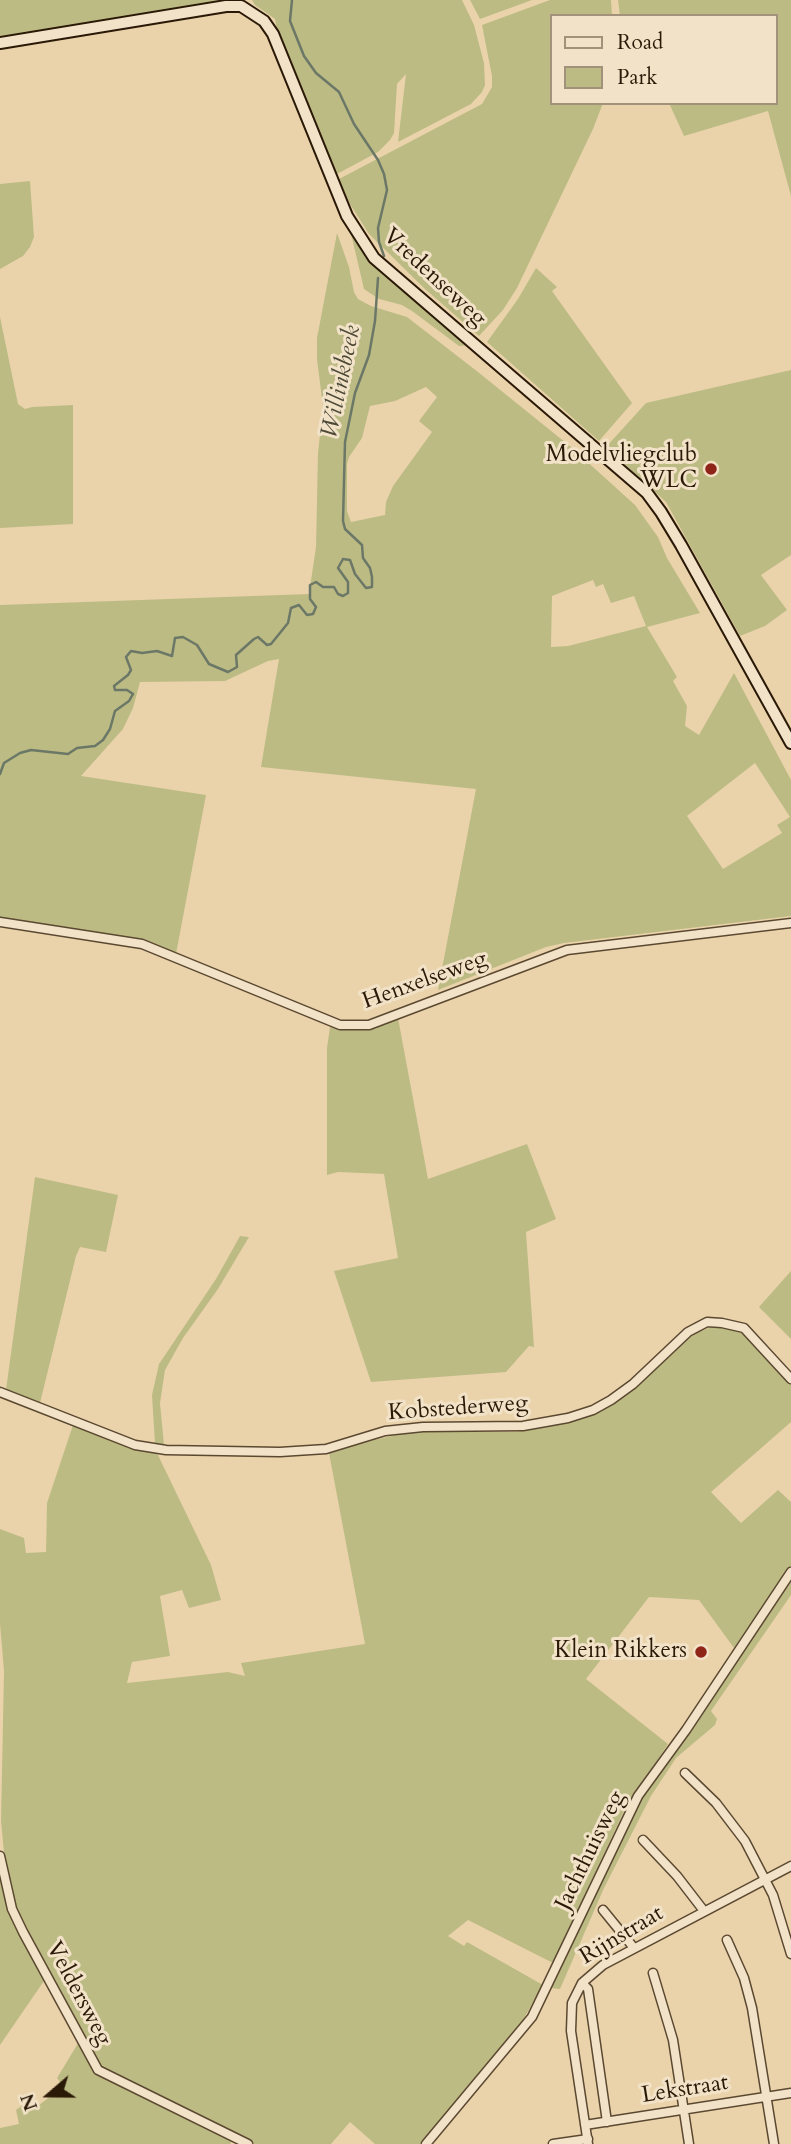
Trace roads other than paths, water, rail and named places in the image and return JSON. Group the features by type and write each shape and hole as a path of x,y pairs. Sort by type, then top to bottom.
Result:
{"main road":[{"name":"Vredenseweg","path":"0,43 243,3 264,20 273,34 347,216 374,258 647,493 675,534 791,743"}],"street":[{"name":"Henxelseweg","path":"0,922 142,944 340,1025 369,1025 567,950 791,923"},
{"name":"Kobstederweg","path":"0,1392 135,1445 166,1450 280,1452 326,1449 385,1431 423,1427 523,1426 568,1418 593,1410 611,1400 688,1332 706,1322 744,1328 791,1379"},
{"name":"Jachthuisweg","path":"426,2144 532,2017 638,1796 686,1730 791,1572"},
{"path":"685,1773 716,1803 745,1841 766,1880 791,1954"},
{"path":"643,1840 677,1876 704,1911"},
{"name":"Veldersweg","path":"0,1856 12,1909 98,2070 248,2144"},
{"name":"Rijnstraat","path":"588,2141 571,2031 572,2003 582,1983 603,1965 791,1866"},
{"path":"603,1910 634,1948"},
{"path":"727,1940 751,2001 774,2144"},
{"path":"653,1973 673,2040 689,2144"},
{"path":"582,1983 587,1989 607,2122"},
{"name":"Lekstraat","path":"585,2125 791,2093"},
{"path":"553,2144 588,2141"}],"waterway":[{"name":"Willinkbeek","path":"292,0 290,21 304,56 316,73 339,92 354,124 384,174 387,190 378,228 384,256"},
{"name":"Willinkbeek","path":"0,774 4,763 20,753 31,750 68,754 77,748 95,746 103,740 110,729 115,711 129,701 133,694 127,690 115,690 114,686 131,670 126,657 131,651 157,651 172,656 175,638 183,637 197,645 209,664 228,672 237,667 236,655 254,639 258,637 267,645 271,644 288,623 291,608 299,605 307,615 313,614 316,607 310,599 310,585 316,582 323,587 334,587 338,594 343,596 348,593 348,582 338,568 343,559 350,560 355,574 366,588 372,587 370,568 363,558 362,545 345,529 343,521 345,442 355,393 369,355 378,278"}],"place":[{"name":"Modelvliegclub WLC","path":"711,469"},
{"name":"Klein Rikkers","path":"701,1652"}]}
